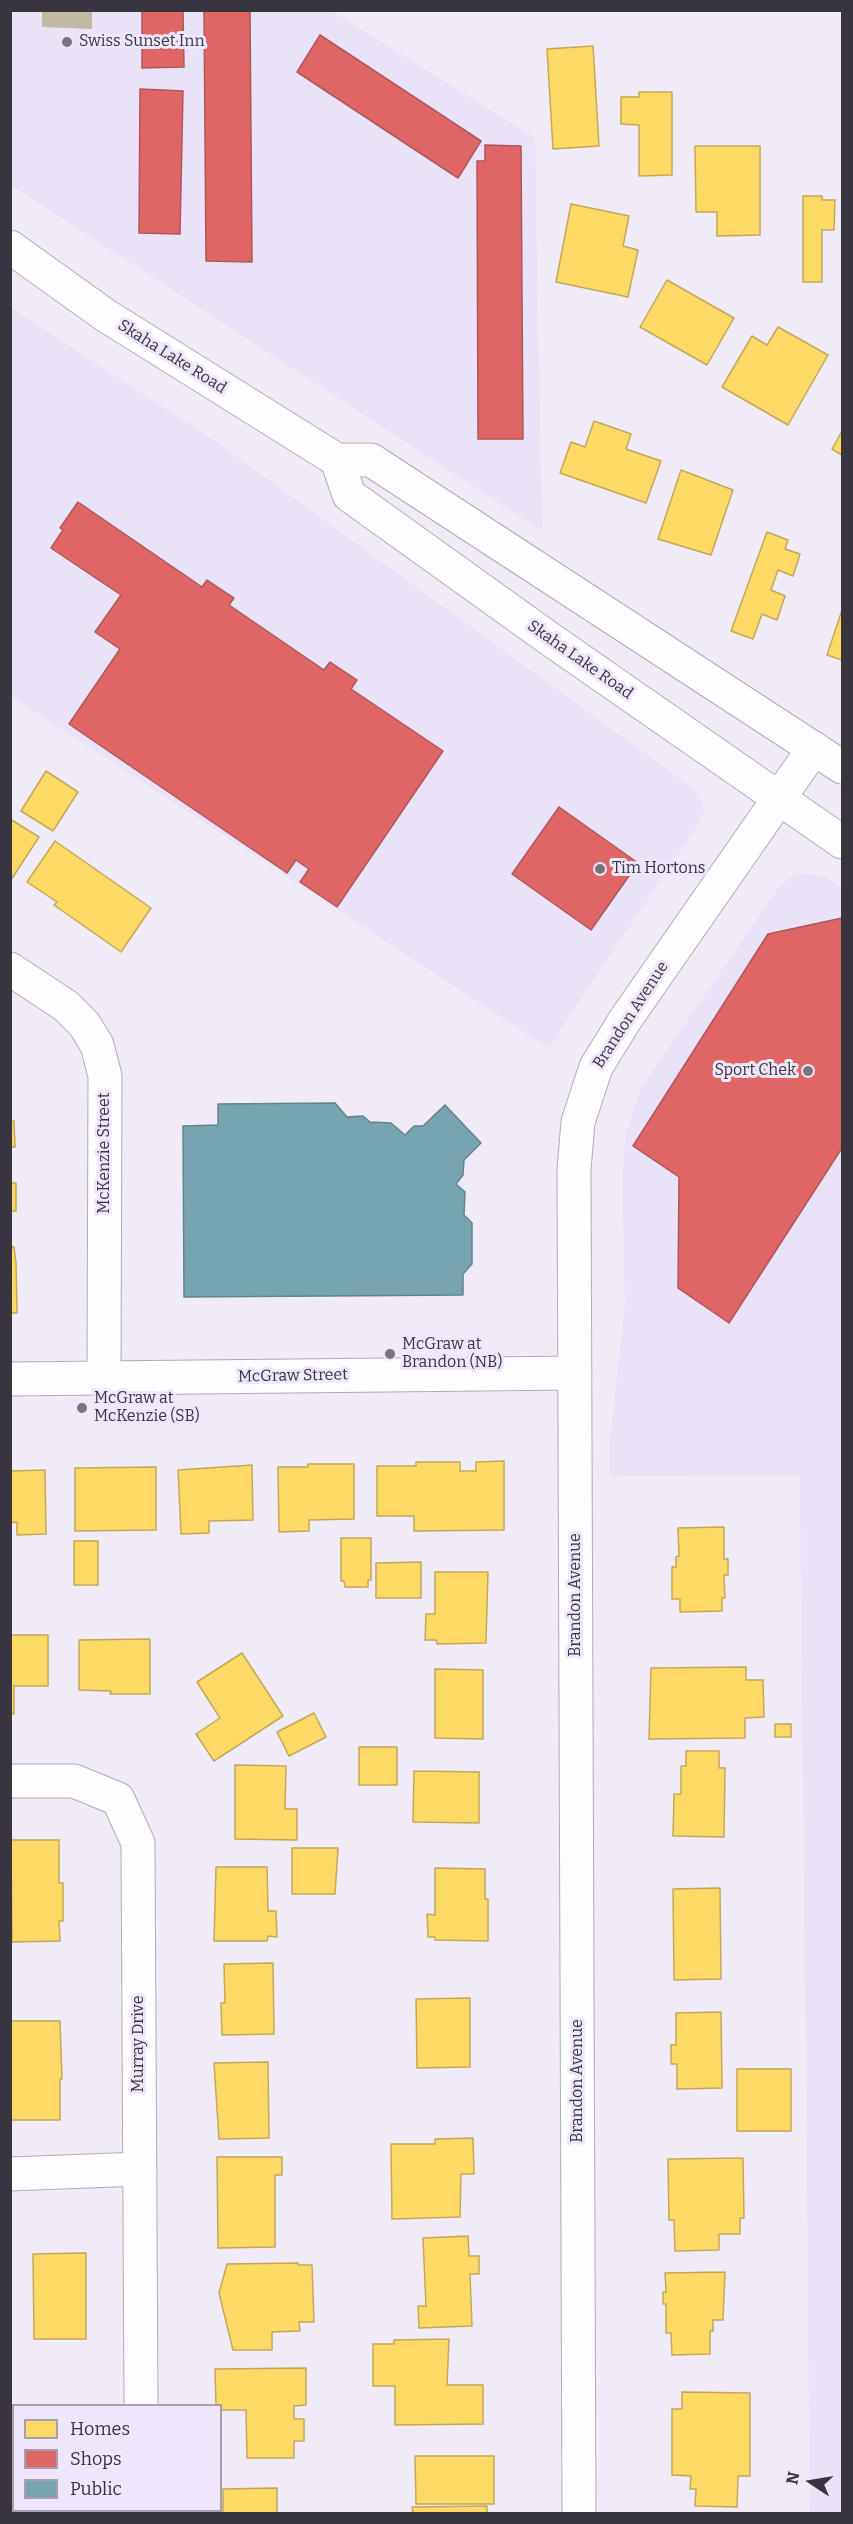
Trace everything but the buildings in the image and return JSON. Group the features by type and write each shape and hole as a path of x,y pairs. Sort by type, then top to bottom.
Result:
{"street":[{"name":"Skaha Lake Road","path":"10,247 105,315 338,460 349,495 779,800 843,842"},
{"path":"338,460 371,460 843,767"},
{"name":"Brandon Avenue","path":"579,2514 574,1169 578,1122 596,1067 625,1020 814,748"},
{"name":"McKenzie Street","path":"10,969 66,1006 84,1024 98,1045 105,1076 104,1378"},
{"name":"McGraw Street","path":"10,1378 575,1373"},
{"name":"Murray Drive","path":"10,1781 74,1781 118,1799 138,1844 141,2404"},
{"path":"10,2175 140,2169"}],"shaded area":[{"path":"10,11 332,11 535,138 542,531 11,185"},
{"path":"42,11 92,11 92,29 42,27"},
{"path":"10,307 218,443 698,794 704,811 698,825 562,1027 550,1049 11,696"},
{"path":"796,873 825,876 842,888 842,2513 810,2513 800,1475 610,1476 610,1441 625,1304 622,1179 626,1134 641,1088 779,887"}],"place":[{"name":"Swiss Sunset Inn","path":"67,42"},
{"name":"Tim Hortons","path":"600,869"},
{"name":"Sport Chek","path":"808,1071"},
{"name":"McGraw at Brandon (NB)","path":"390,1354"},
{"name":"McGraw at McKenzie (SB)","path":"82,1408"}]}
